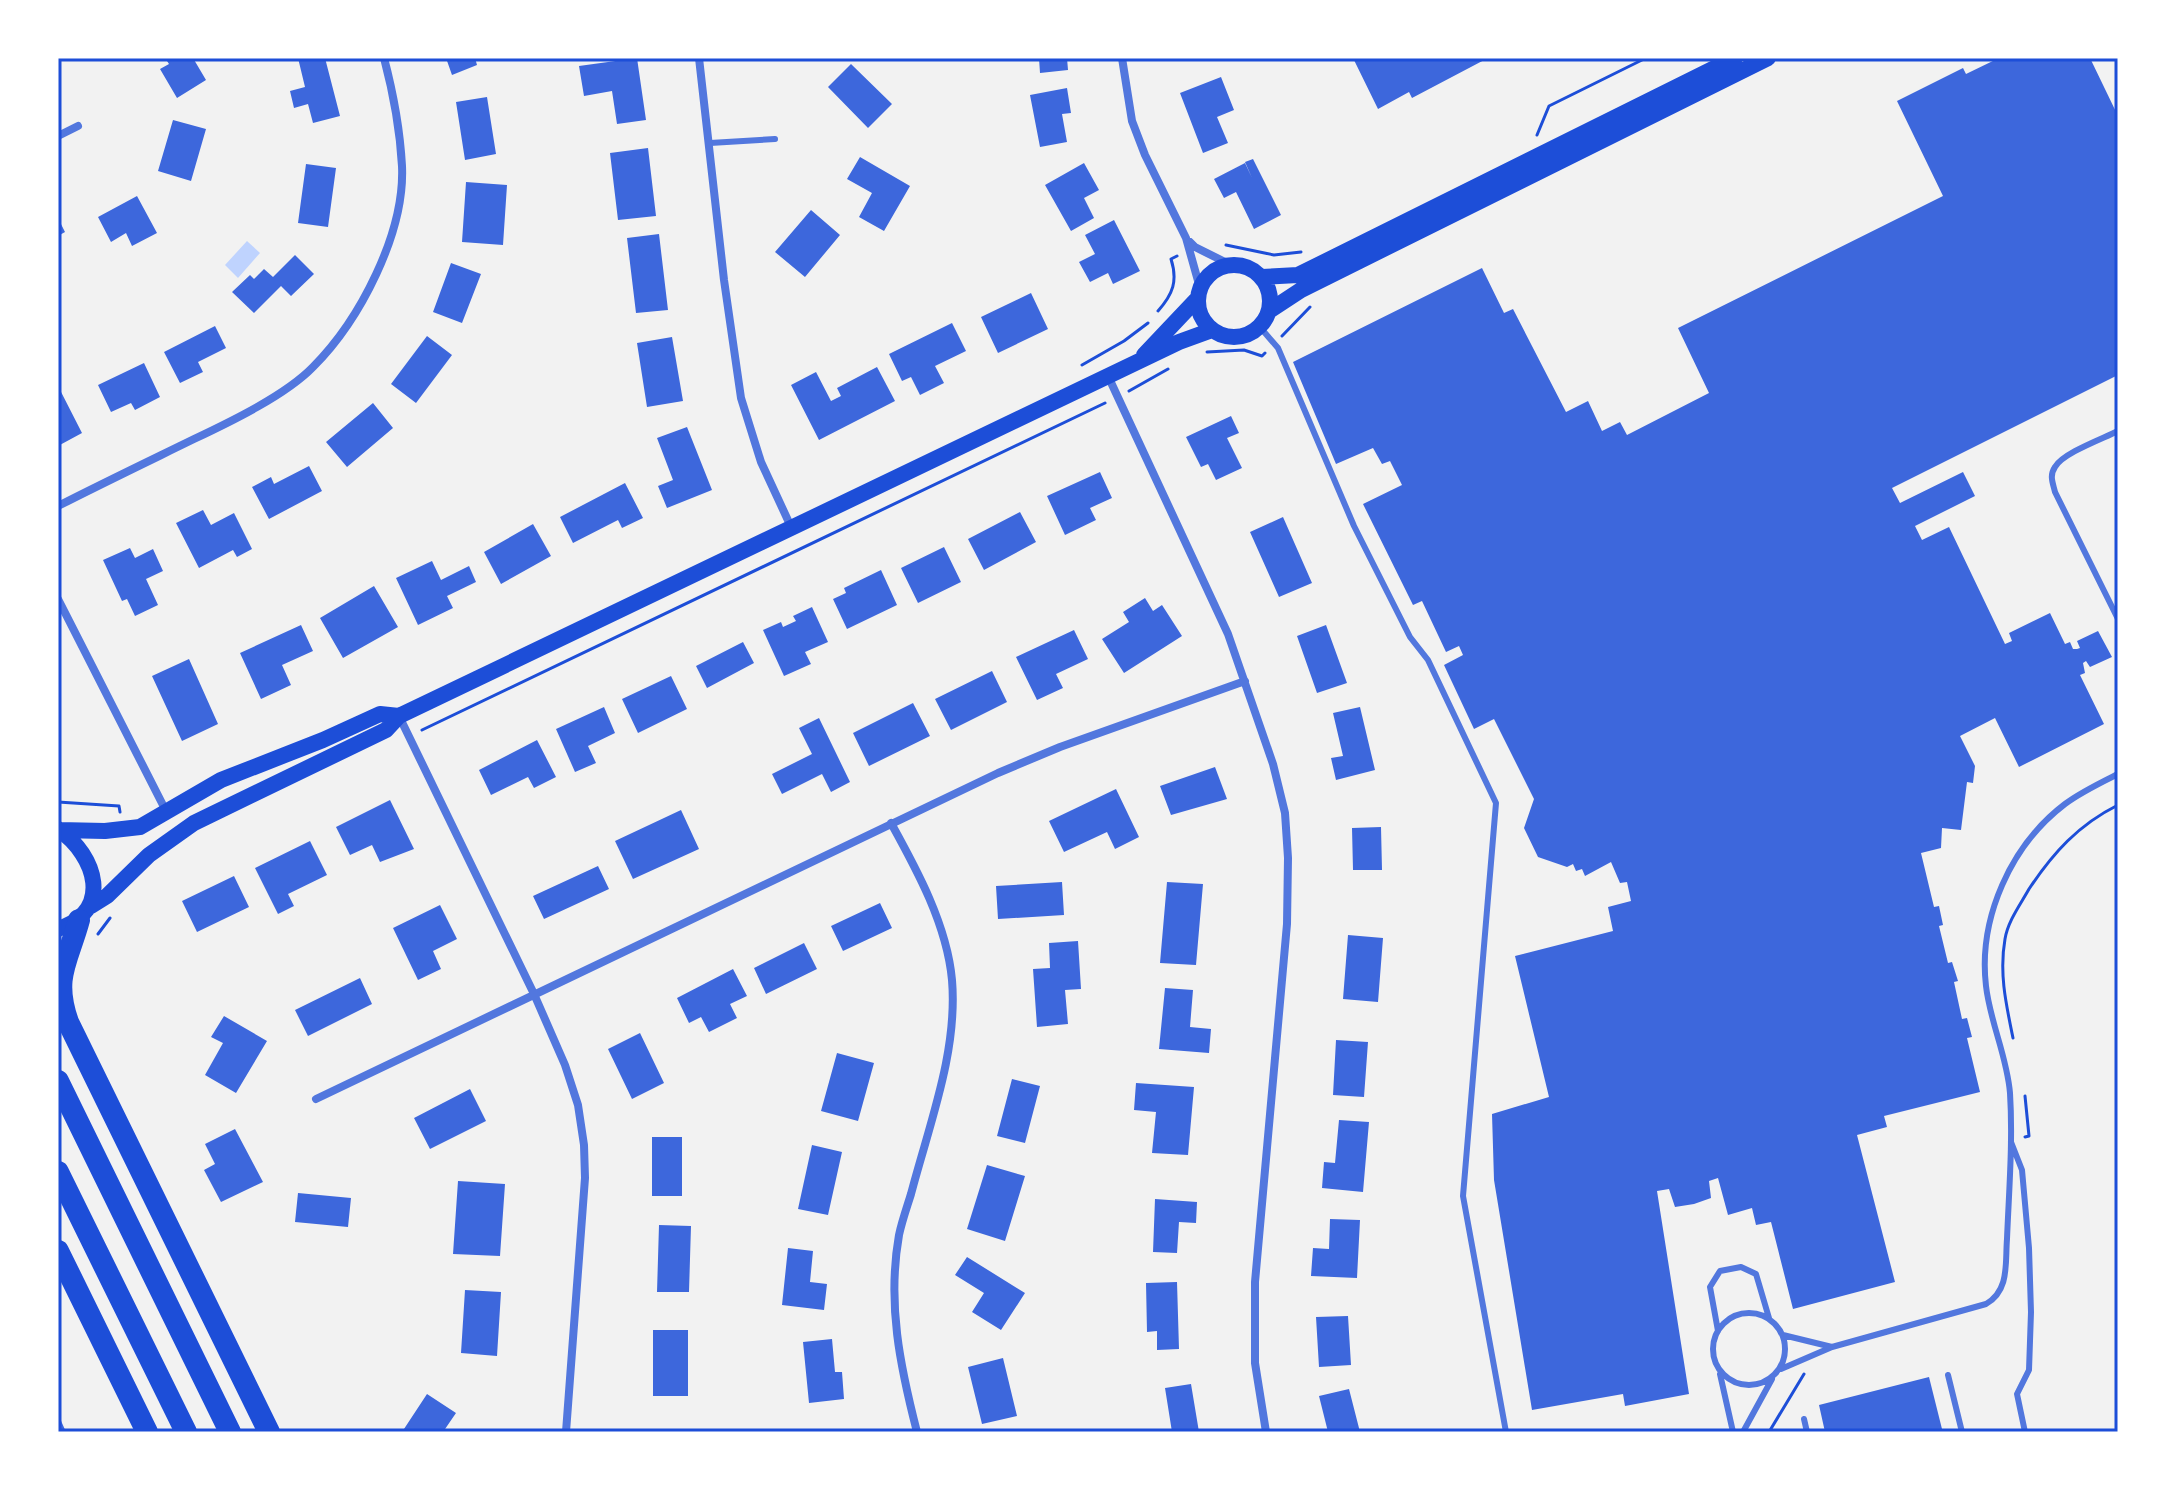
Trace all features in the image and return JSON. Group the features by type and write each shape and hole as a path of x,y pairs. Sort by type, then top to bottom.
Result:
{"highway":[{"path":"76,918 61,976 62,1006 68,1022 269,1432"},
{"path":"58,1081 230,1432"},
{"path":"58,1172 186,1432"},
{"path":"58,1251 147,1432"}],"main road":[{"path":"1262,277 1298,275 1735,58"},
{"path":"1199,293 1202,319 1212,330 1232,337 1244,336 1259,326 1269,311 1301,290 1768,58"},
{"path":"1138,362 1199,293 1207,275 1229,264 1252,269 1262,277 1268,287 1269,311"},
{"path":"76,918 107,896 149,855 194,823 386,730 399,716 1179,342 1212,330"},
{"path":"59,829 122,830 140,827 221,780 380,714 399,716"},
{"path":"59,829 76,843 86,857 93,886 76,918"}],"street":[{"path":"58,506 236,419 269,399 312,369 342,333 388,245 398,202 402,168 384,58"},
{"path":"699,58 724,280 741,398 761,462 792,529"},
{"path":"1122,58 1132,121 1145,155 1186,238 1199,293"},
{"path":"58,136 78,126"},
{"path":"1186,238 1195,247 1229,264"},
{"path":"1108,376 1201,570 1245,681 1273,764 1285,813 1287,924 1255,1282 1255,1363 1266,1432"},
{"path":"58,599 166,811"},
{"path":"316,1099 998,773 1060,747 1245,681"},
{"path":"399,716 534,994 565,1065 578,1105 585,1178 566,1432"},
{"path":"891,823 935,916 946,945 952,979 953,1020 946,1058 899,1234 894,1280 894,1325 898,1353 917,1432"}],"lane":[{"path":"710,143 775,139"},
{"path":"1259,326 1278,348 1354,526 1410,637 1428,660 1496,803 1463,1196 1506,1432"},
{"path":"2118,431 2068,456 2055,465 2051,477 2055,492 2118,619"},
{"path":"1719,1370 1727,1379 1751,1386 1763,1383 1781,1369 1832,1347 1986,1304 1999,1293 2005,1277 2010,1091 1986,989 1984,960 1990,923 2001,889 2022,848 2043,823 2066,803 2118,774"},
{"path":"2010,1138 2022,1170 2029,1248 2029,1370 2017,1394 2025,1432"},
{"path":"1718,1331 1710,1287 1720,1271 1741,1267 1756,1274 1769,1318 1783,1335 1785,1356 1781,1369"},
{"path":"1733,1432 1712,1347 1718,1331 1731,1317 1754,1313 1769,1318"},
{"path":"1783,1335 1832,1347"},
{"path":"1948,1375 1962,1432"},
{"path":"1743,1432 1773,1377"},
{"path":"1804,1419 1807,1432"}],"path":[{"path":"1549,106 1646,58"},
{"path":"1223,245 1274,255 1295,254"},
{"path":"1156,314 1169,298 1175,281 1171,259 1176,257"},
{"path":"1286,331 1310,308"},
{"path":"1082,365 1124,341 1151,320"},
{"path":"1197,355 1209,351 1244,350 1263,355"},
{"path":"1139,387 1170,367"},
{"path":"410,736 1097,407"},
{"path":"58,802 119,806"},
{"path":"2014,1041 2002,977 2009,926 2040,873 2063,844 2087,823 2118,805"},
{"path":"98,935 114,912"},
{"path":"2010,1138 2029,1136 2023,1086"},
{"path":"1769,1432 1804,1374 1824,1365 1832,1347"}],"water":[{"path":"247,241 260,253 238,278 225,265"}],"building":[{"path":"165,58 193,58 206,80 177,98 160,69 169,64"},
{"path":"298,58 325,58 340,116 313,123 308,104 294,108 290,91 305,87"},
{"path":"446,58 475,58 477,65 452,75"},
{"path":"637,58 646,120 617,124 612,91 584,96 579,66"},
{"path":"1039,58 1067,58 1068,70 1040,73"},
{"path":"1353,58 1488,58 1412,98 1409,92 1378,109"},
{"path":"1999,58 2090,58 2118,116 2118,375 1892,488 1900,503 1963,472 1975,496 1915,526 1922,540 1949,527 2005,644 2012,641 2009,633 2050,613 2065,644 2070,642 2073,649 2080,648 2077,641 2098,631 2112,657 2090,667 2086,661 2083,663 2085,673 2080,675 2104,724 2019,767 1995,718 1960,736 1975,766 1973,783 1967,782 1961,830 1942,828 1941,848 1921,853 1934,907 1939,906 1943,925 1939,926 1948,963 1952,962 1958,981 1954,982 1962,1019 1967,1018 1972,1037 1967,1038 1980,1092 1884,1116 1887,1127 1857,1135 1895,1282 1793,1309 1771,1222 1756,1225 1752,1208 1728,1215 1718,1178 1709,1181 1711,1198 1694,1204 1675,1207 1669,1189 1657,1191 1689,1394 1625,1406 1623,1394 1532,1410 1494,1180 1492,1114 1549,1097 1515,956 1613,931 1608,907 1631,901 1627,882 1620,883 1611,862 1585,876 1582,869 1576,871 1573,864 1567,867 1538,857 1524,828 1534,799 1494,719 1474,729 1444,665 1463,655 1459,646 1446,652 1422,601 1413,605 1363,504 1402,485 1390,461 1382,464 1373,448 1336,464 1293,362 1482,268 1504,313 1513,309 1566,412 1588,401 1602,431 1620,422 1627,435 1709,393 1678,328 1943,196 1897,101 1963,68 1966,74"},
{"path":"851,64 892,104 868,128 828,87"},
{"path":"1221,77 1234,110 1217,117 1228,143 1203,153 1180,93"},
{"path":"1067,88 1071,113 1062,114 1067,142 1040,147 1030,95"},
{"path":"487,97 496,154 465,160 456,102"},
{"path":"173,120 206,129 191,181 158,171"},
{"path":"648,148 656,216 618,220 610,153"},
{"path":"860,157 910,186 884,231 859,217 872,193 847,179"},
{"path":"1253,159 1281,215 1254,229 1236,192 1224,198 1214,179 1245,163 1252,178 1245,162"},
{"path":"1084,163 1099,190 1084,198 1094,218 1071,231 1045,185"},
{"path":"306,164 336,168 328,227 298,223"},
{"path":"466,182 507,185 503,245 462,242"},
{"path":"137,196 157,233 132,246 126,233 111,242 98,217"},
{"path":"811,210 840,235 805,277 775,252"},
{"path":"58,218 65,232 58,236"},
{"path":"1114,220 1140,271 1113,284 1108,273 1090,282 1079,262 1095,254 1085,235"},
{"path":"659,234 668,310 636,313 627,238"},
{"path":"295,255 314,274 291,296 281,286 254,313 232,292 250,275 254,279 264,269 273,277"},
{"path":"451,263 481,274 462,323 433,312"},
{"path":"1031,293 1048,329 998,353 981,317"},
{"path":"952,323 966,351 935,366 944,383 920,395 911,377 902,381 889,354"},
{"path":"215,326 226,348 198,362 203,372 180,383 164,352"},
{"path":"427,336 452,355 416,403 391,384"},
{"path":"672,337 683,401 647,407 637,343"},
{"path":"144,363 160,397 135,410 131,403 111,412 98,385"},
{"path":"877,367 895,401 819,440 791,385 816,372 831,401 841,396 837,388"},
{"path":"58,386 82,433 58,446"},
{"path":"373,403 393,428 347,467 326,442"},
{"path":"1231,416 1239,433 1227,438 1242,468 1216,480 1208,464 1201,467 1186,437"},
{"path":"687,427 712,490 667,508 658,486 673,480 657,438"},
{"path":"309,466 322,491 269,519 252,487 271,477 274,484"},
{"path":"1100,472 1112,498 1090,508 1096,520 1065,535 1047,496"},
{"path":"625,483 643,518 622,528 618,520 573,543 560,517"},
{"path":"203,510 211,525 234,513 252,549 237,557 233,550 199,568 176,523"},
{"path":"1020,512 1036,542 984,570 968,539"},
{"path":"1283,517 1312,583 1279,597 1250,532"},
{"path":"533,524 551,556 501,584 484,552"},
{"path":"944,547 961,582 918,603 901,568"},
{"path":"130,548 135,558 153,549 163,571 146,579 158,605 135,616 127,599 122,601 103,560"},
{"path":"432,561 441,580 469,566 476,582 447,596 453,608 418,625 396,578"},
{"path":"881,570 897,605 847,629 833,599 846,593 844,588"},
{"path":"374,586 398,627 343,658 320,618"},
{"path":"1145,598 1153,611 1162,605 1182,636 1124,673 1102,639 1129,622 1123,612"},
{"path":"812,607 828,642 805,652 811,664 784,676 763,630 781,622 783,627 796,621 793,616"},
{"path":"301,625 313,651 282,665 291,685 261,699 240,653"},
{"path":"1326,625 1347,683 1317,693 1297,636"},
{"path":"1074,630 1088,659 1056,674 1063,688 1037,700 1016,657"},
{"path":"743,642 754,663 707,688 696,666"},
{"path":"189,659 218,724 182,741 152,676"},
{"path":"992,671 1007,702 951,730 935,699"},
{"path":"671,676 687,709 638,733 622,699"},
{"path":"913,703 930,736 869,766 853,733"},
{"path":"604,707 615,733 588,746 596,763 575,772 556,729"},
{"path":"1360,707 1375,770 1336,780 1331,758 1343,756 1333,713"},
{"path":"819,718 850,782 831,792 822,774 782,794 772,774 812,754 799,728"},
{"path":"537,740 556,777 534,788 528,777 491,795 479,770"},
{"path":"1215,767 1227,799 1171,815 1160,786"},
{"path":"1116,789 1139,837 1115,849 1107,832 1064,852 1049,821"},
{"path":"390,800 414,849 380,862 372,845 350,855 336,827"},
{"path":"681,810 699,849 633,879 615,841"},
{"path":"1381,827 1382,870 1353,870 1352,828"},
{"path":"310,841 327,875 288,894 294,906 278,914 255,868"},
{"path":"598,866 609,889 544,919 533,896"},
{"path":"234,876 249,907 197,932 182,901"},
{"path":"1062,882 1064,915 998,919 996,886"},
{"path":"1167,882 1203,884 1196,965 1160,963"},
{"path":"880,903 892,928 843,951 831,926"},
{"path":"440,905 457,939 433,951 441,969 418,980 393,928"},
{"path":"1348,935 1383,938 1378,1002 1343,999"},
{"path":"1078,941 1081,989 1065,990 1068,1024 1037,1027 1033,969 1050,968 1049,943"},
{"path":"804,943 817,969 766,994 754,968"},
{"path":"733,969 747,996 730,1004 737,1018 709,1032 701,1017 689,1023 677,998"},
{"path":"360,978 372,1004 308,1036 295,1010"},
{"path":"1165,988 1193,990 1190,1027 1211,1029 1209,1053 1159,1049"},
{"path":"224,1016 267,1041 236,1093 205,1075 223,1043 211,1037"},
{"path":"640,1033 664,1083 632,1099 608,1049"},
{"path":"1336,1040 1368,1042 1364,1097 1333,1095"},
{"path":"837,1053 874,1063 858,1121 821,1111"},
{"path":"1012,1079 1040,1086 1025,1143 997,1136"},
{"path":"1136,1083 1194,1087 1188,1155 1152,1153 1156,1112 1134,1110"},
{"path":"470,1089 486,1121 430,1149 414,1118"},
{"path":"1339,1120 1369,1122 1363,1192 1322,1188 1324,1162 1335,1163"},
{"path":"235,1129 263,1182 221,1202 204,1170 215,1164 205,1144"},
{"path":"652,1137 682,1137 682,1196 652,1196"},
{"path":"812,1145 842,1152 828,1215 798,1209"},
{"path":"987,1165 1025,1176 1005,1241 967,1229"},
{"path":"458,1181 505,1184 500,1256 453,1254"},
{"path":"298,1193 351,1198 348,1227 295,1222"},
{"path":"1155,1199 1197,1202 1196,1223 1179,1222 1177,1253 1153,1252"},
{"path":"1330,1219 1360,1220 1357,1278 1311,1276 1313,1248 1329,1249"},
{"path":"659,1225 691,1226 689,1292 657,1292"},
{"path":"788,1248 813,1251 810,1282 827,1284 824,1310 782,1305"},
{"path":"967,1257 1025,1293 1001,1330 972,1312 984,1293 955,1275"},
{"path":"1177,1282 1179,1349 1157,1350 1157,1331 1147,1332 1146,1283"},
{"path":"465,1290 501,1292 497,1356 461,1353"},
{"path":"1348,1316 1351,1365 1319,1367 1316,1317"},
{"path":"653,1330 688,1330 688,1396 653,1396"},
{"path":"832,1339 835,1372 842,1372 844,1399 809,1403 803,1342"},
{"path":"1003,1358 1017,1416 982,1424 968,1367"},
{"path":"1929,1377 1942,1429 1930,1432 1825,1432 1819,1405"},
{"path":"1191,1384 1199,1432 1172,1432 1165,1388"},
{"path":"1349,1389 1360,1432 1328,1432 1319,1396"},
{"path":"427,1394 456,1413 443,1432 402,1432"},
{"path":"58,1414 66,1432 58,1432"}]}
